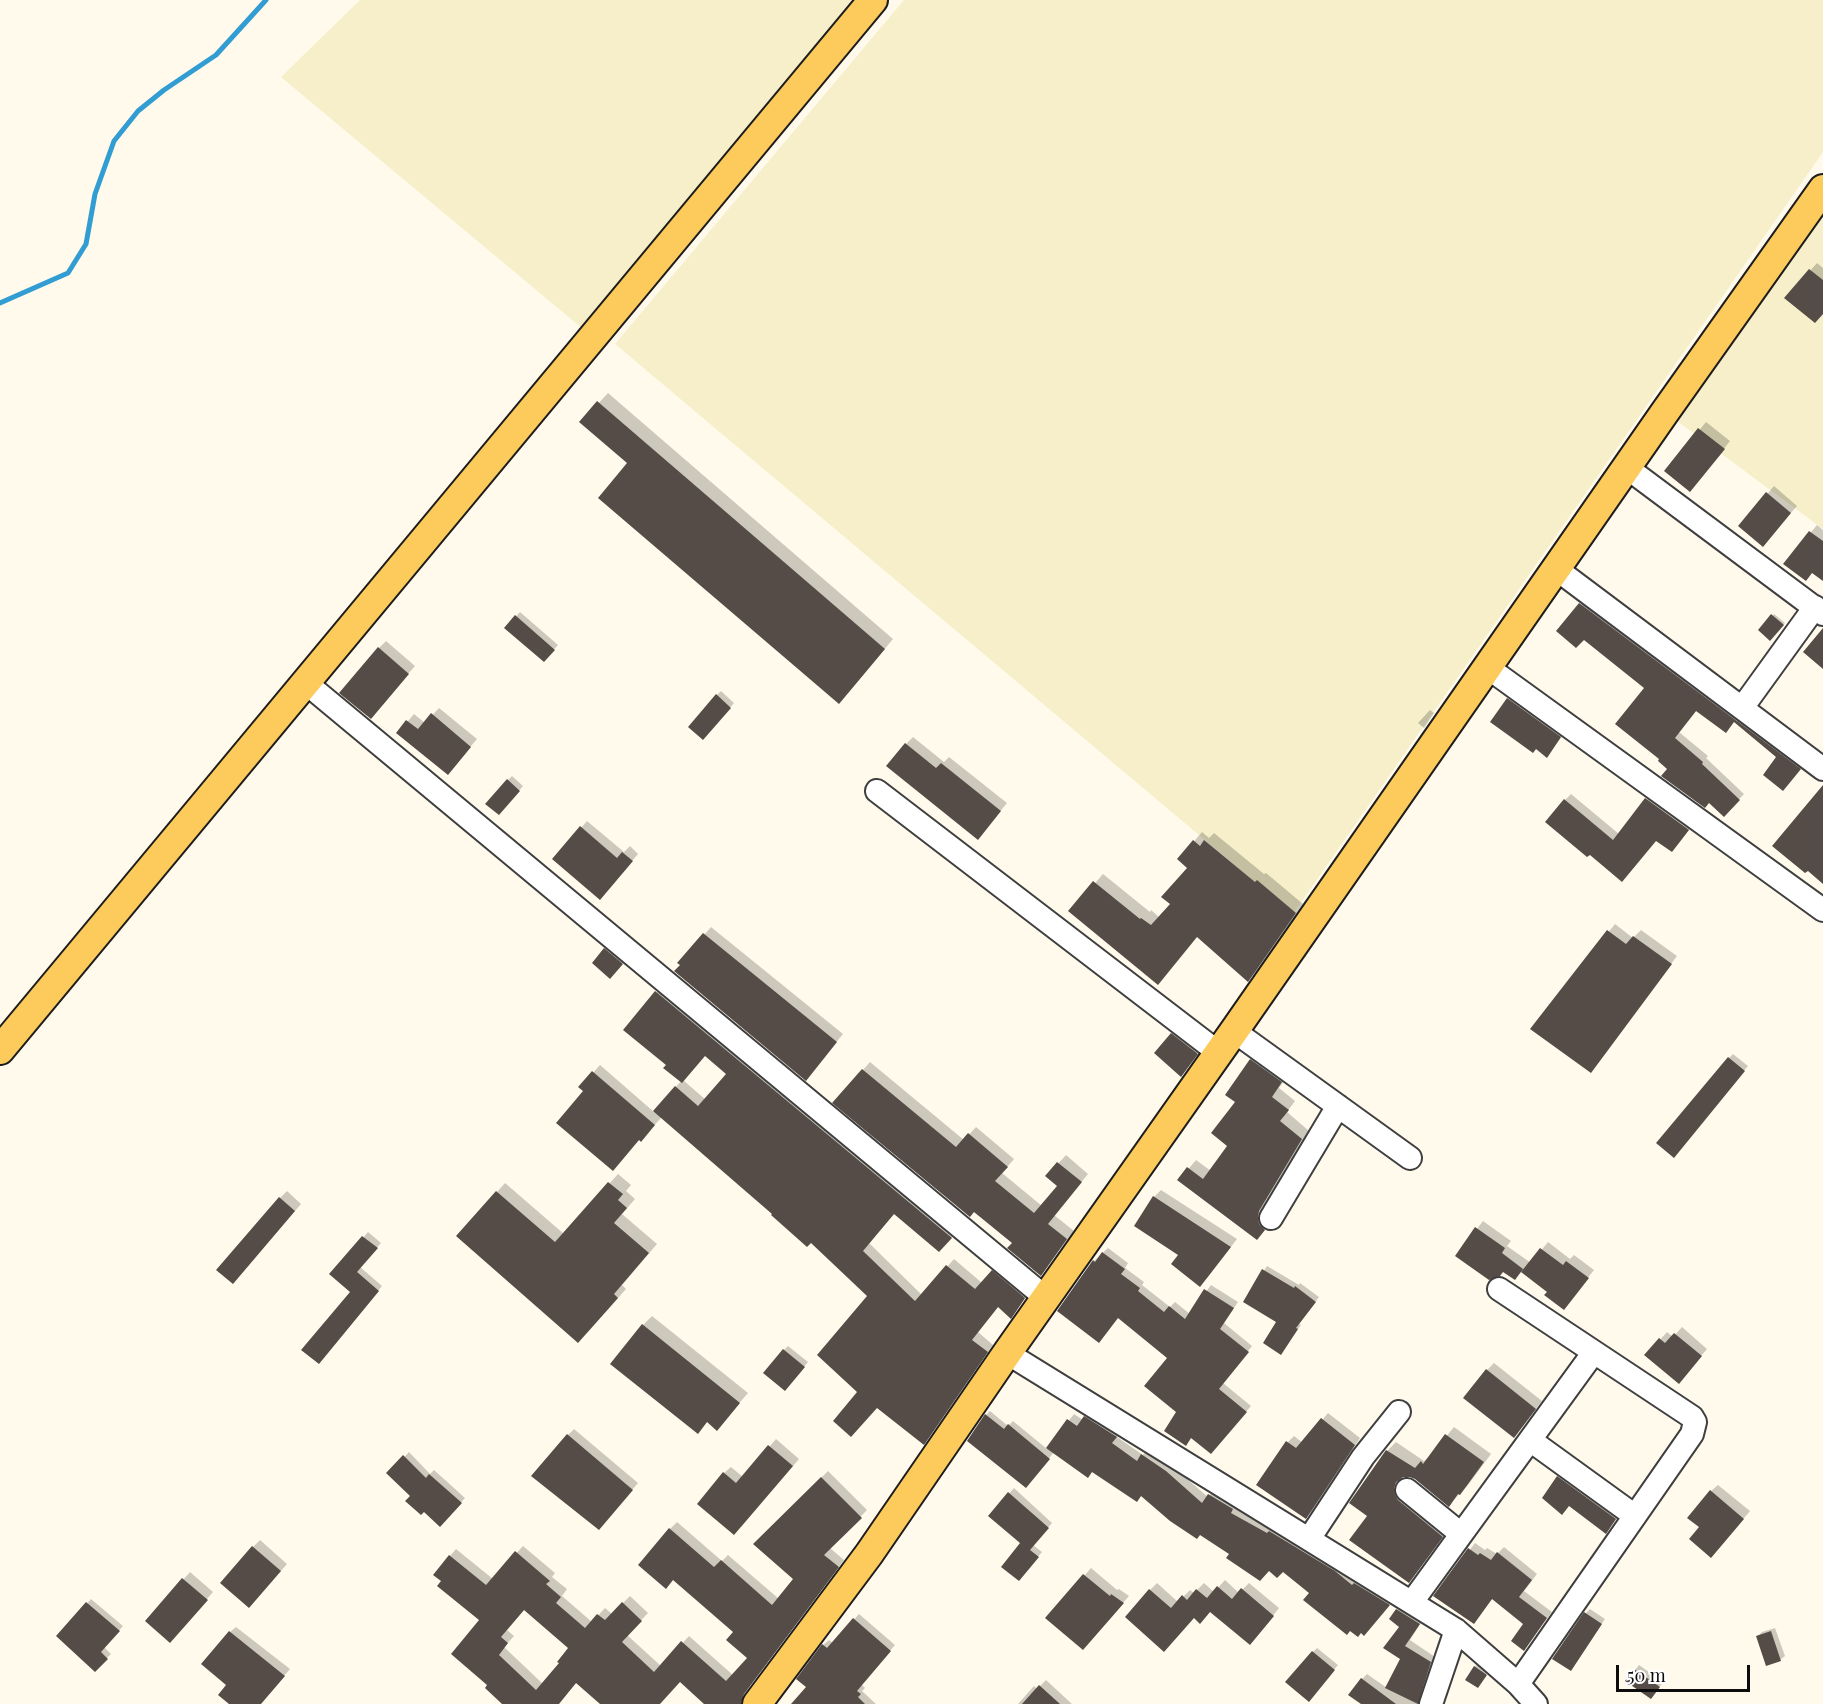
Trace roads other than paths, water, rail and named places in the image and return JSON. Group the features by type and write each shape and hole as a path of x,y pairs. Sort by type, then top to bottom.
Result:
{"main road":[{"path":"0,1050 873,0"},
{"path":"757,1704 869,1554 1626,467 1823,189"}],"street":[{"path":"1626,467 1819,610 1742,708"},
{"path":"1556,568 1823,769"},
{"path":"1487,667 1823,910"},
{"path":"306,683 1046,1298"},
{"path":"877,791 1226,1042 1338,1106 1410,1158"},
{"path":"1271,1218 1338,1106"},
{"path":"1499,1288 1692,1417 1695,1422 1692,1434 1518,1684"},
{"path":"1412,1602 1594,1352"},
{"path":"1007,1353 1456,1630 1518,1684 1536,1704"},
{"path":"1309,1539 1363,1457 1399,1412"},
{"path":"1530,1440 1635,1516"},
{"path":"1407,1490 1461,1534"},
{"path":"1431,1704 1456,1630"}],"waterway":[{"path":"0,303 68,273 86,244 95,194 114,141 138,111 164,90 216,55 266,0"}]}
